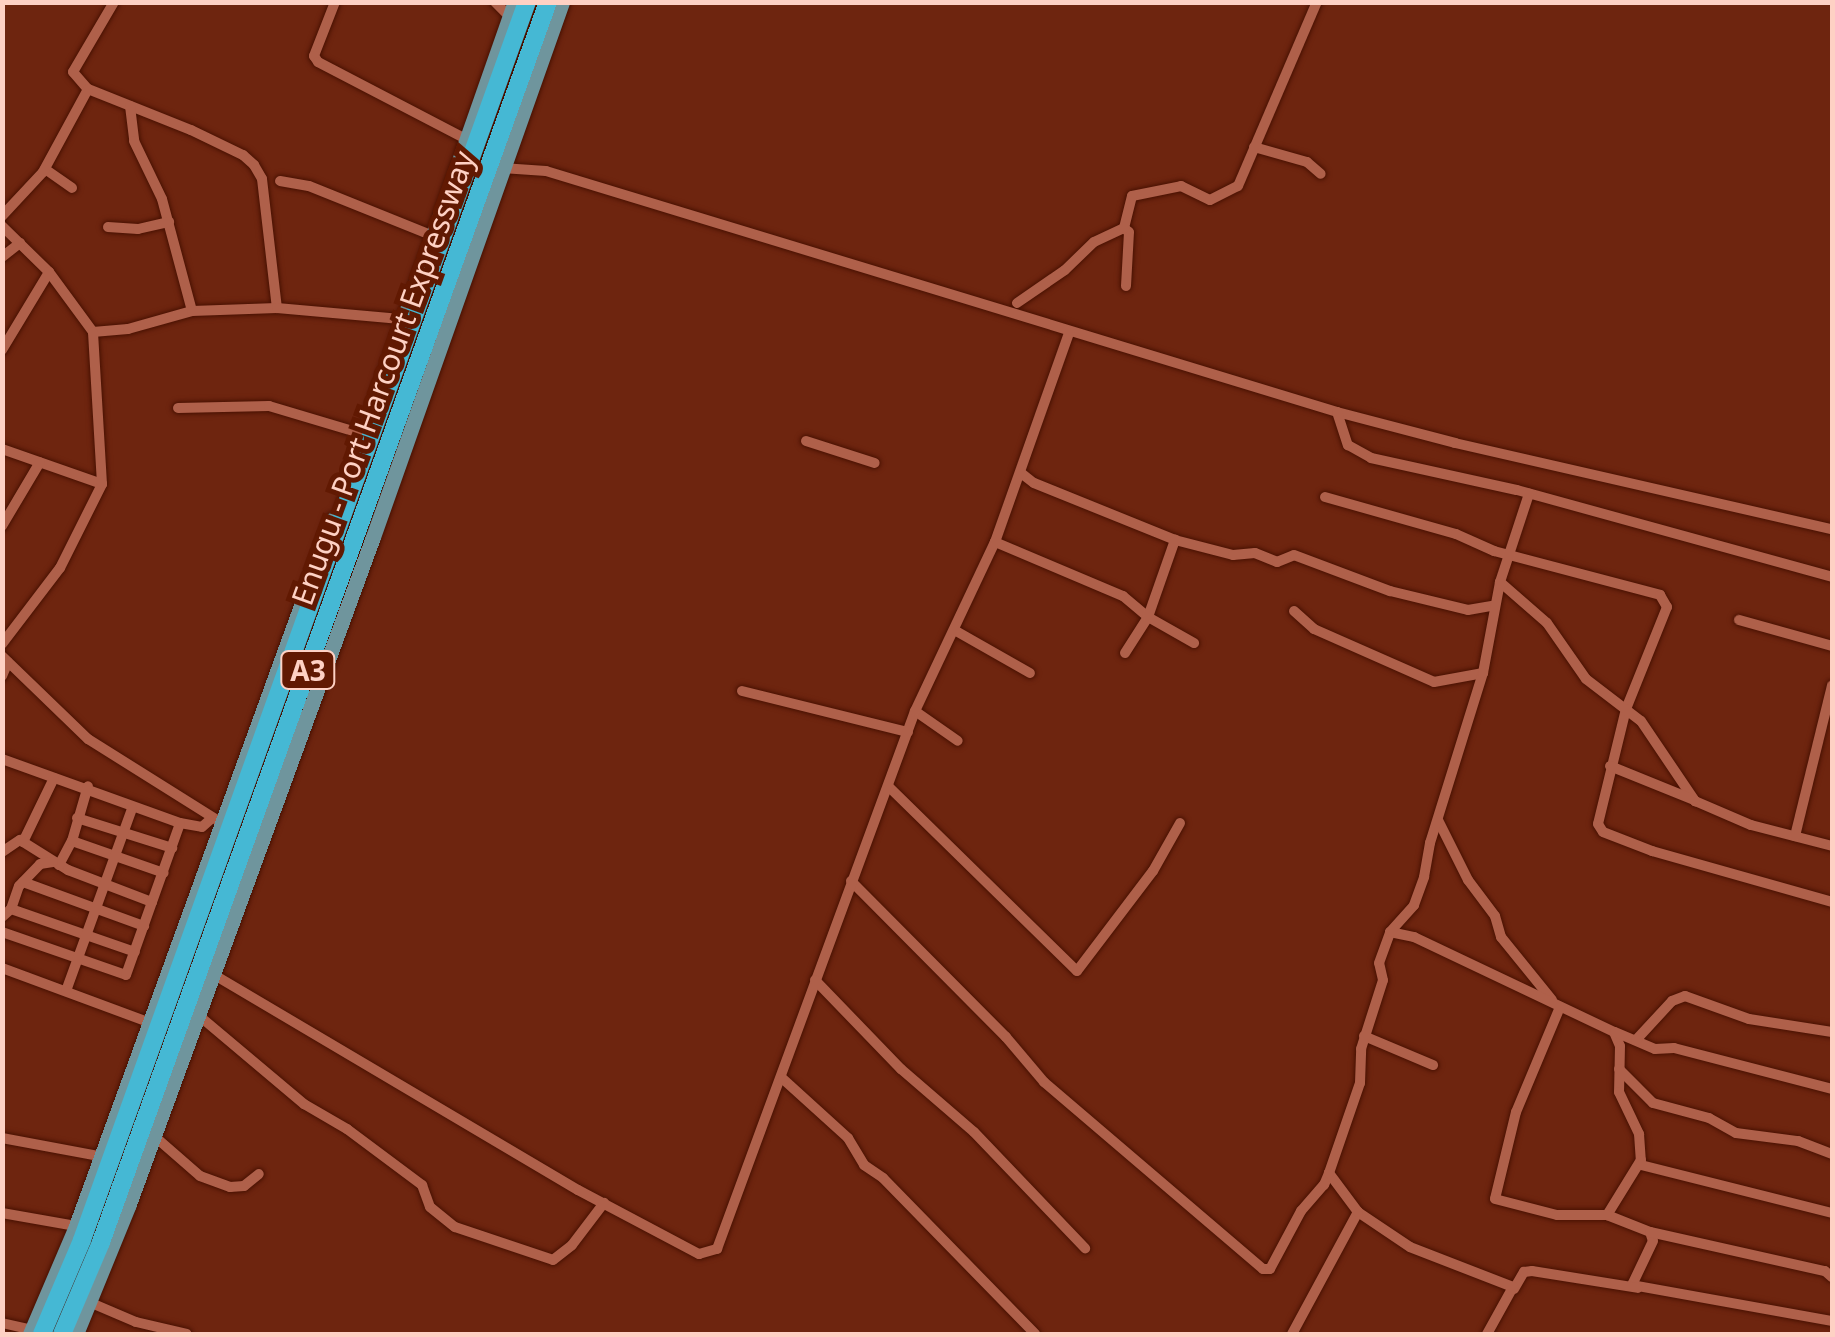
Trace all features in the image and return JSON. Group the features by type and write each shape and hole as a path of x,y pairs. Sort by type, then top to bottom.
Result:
{"highway":[{"name":"Enugu - Port Harcourt Expressway","path":"35,1333 82,1240 526,2"},
{"name":"Enugu - Port Harcourt Expressway","path":"62,1334 102,1242 548,2"}],"main road":[{"name":"Enugu - Port Harcourt Expressway","path":"76,1334 154,1134 373,537 562,2"},
{"name":"Enugu - Port Harcourt Expressway","path":"35,1333 216,821 364,434 401,319 513,10"}],"street":[{"path":"114,2 73,72 88,89 244,155 254,166 262,179 277,308"},
{"path":"335,2 314,56 318,62 466,139"},
{"path":"495,2 513,10"},
{"path":"1124,228 1132,196 1181,186 1210,200 1238,186 1317,2"},
{"path":"2,216 45,168 88,89"},
{"path":"130,106 134,140 169,222 192,312"},
{"path":"1254,147 1307,162 1321,174"},
{"path":"45,168 72,188"},
{"path":"502,168 546,171 1337,412 1455,444 1832,529"},
{"path":"280,181 309,186 432,236"},
{"path":"108,227 138,229 169,222"},
{"path":"2,226 49,272 93,332 102,484 60,568 2,644"},
{"path":"1124,228 1129,232 1126,286"},
{"path":"1017,303 1065,270 1094,242 1124,228"},
{"path":"2,257 20,243"},
{"path":"2,350 49,272"},
{"path":"93,332 128,329 192,312 277,308 401,319"},
{"path":"211,973 604,1204 699,1254 717,1249 915,711 995,542 1070,333"},
{"path":"178,408 268,406 364,434"},
{"path":"1337,412 1341,435 1358,452 1832,577"},
{"path":"806,441 874,462"},
{"path":"2,449 102,484"},
{"path":"2,526 40,462"},
{"path":"1021,473 1034,483 1175,540 1233,555 1254,553 1277,562 1294,554 1412,598 1476,611 1495,605"},
{"path":"1514,1289 1410,1248 1358,1212 1330,1185 1329,1172 1339,1134 1356,1098 1364,1036 1383,980 1379,963 1390,932 1414,905 1483,673 1508,553 1529,494"},
{"path":"1325,497 1665,599 1667,607 1626,709 1598,824 1604,832 1670,856 1832,902"},
{"path":"1125,652 1148,617 1175,540"},
{"path":"995,542 1123,596 1148,617 1194,642"},
{"path":"1500,582 1547,623 1586,679 1643,723 1694,800"},
{"path":"1294,611 1314,629 1434,682 1483,673"},
{"path":"1739,620 1832,646"},
{"path":"956,631 1030,672"},
{"path":"5,659 88,739 216,821"},
{"path":"2,676 5,659"},
{"path":"1796,836 1829,712 1832,685"},
{"path":"742,691 908,732"},
{"path":"915,711 958,740"},
{"path":"2,760 88,786 132,808 180,823 202,826 216,821"},
{"path":"1610,766 1750,825 1832,846"},
{"path":"23,842 54,778"},
{"path":"56,863 72,841 88,786"},
{"path":"889,787 1073,970 1085,963 1153,872 1180,823"},
{"path":"66,992 132,808"},
{"path":"78,818 172,848"},
{"path":"1438,820 1468,880 1495,916 1501,937 1527,966 1538,986 1560,1007"},
{"path":"2,932 126,975 180,823"},
{"path":"2,852 19,840 56,863 152,902"},
{"path":"72,841 164,873"},
{"path":"56,863 40,864 14,892 7,913 135,952"},
{"path":"23,882 144,926"},
{"path":"851,882 1006,1037 1044,1082 1263,1269 1270,1269 1309,1198 1330,1185"},
{"path":"1390,932 1414,937 1655,1049 1674,1048 1832,1089"},
{"path":"2,968 148,1022"},
{"path":"815,980 901,1069 996,1154 1086,1248"},
{"path":"1636,1040 1672,1002 1686,996 1750,1018 1832,1032"},
{"path":"1560,1007 1516,1112 1495,1199 1558,1215 1608,1215 1650,1232 1825,1271 1832,1278"},
{"path":"197,1014 304,1104 347,1129 422,1185 430,1207 455,1227 553,1260 572,1245 604,1204"},
{"path":"1614,1032 1620,1046 1621,1099 1639,1134 1641,1166"},
{"path":"1364,1036 1433,1065"},
{"path":"1618,1069 1653,1103 1710,1118 1736,1133 1798,1142 1832,1154"},
{"path":"782,1079 848,1138 864,1165 883,1178 1035,1334"},
{"path":"154,1134 200,1176 230,1187 244,1186 260,1174"},
{"path":"2,1138 99,1156"},
{"path":"1608,1215 1625,1181 1641,1166"},
{"path":"1641,1166 1832,1213"},
{"path":"1292,1334 1358,1212"},
{"path":"2,1213 76,1226"},
{"path":"1639,1288 1631,1280 1651,1252 1650,1232"},
{"path":"1488,1334 1524,1272 1532,1271 1832,1321"},
{"path":"90,1302 136,1322 187,1334"},
{"path":"2,1323 35,1333"}]}
